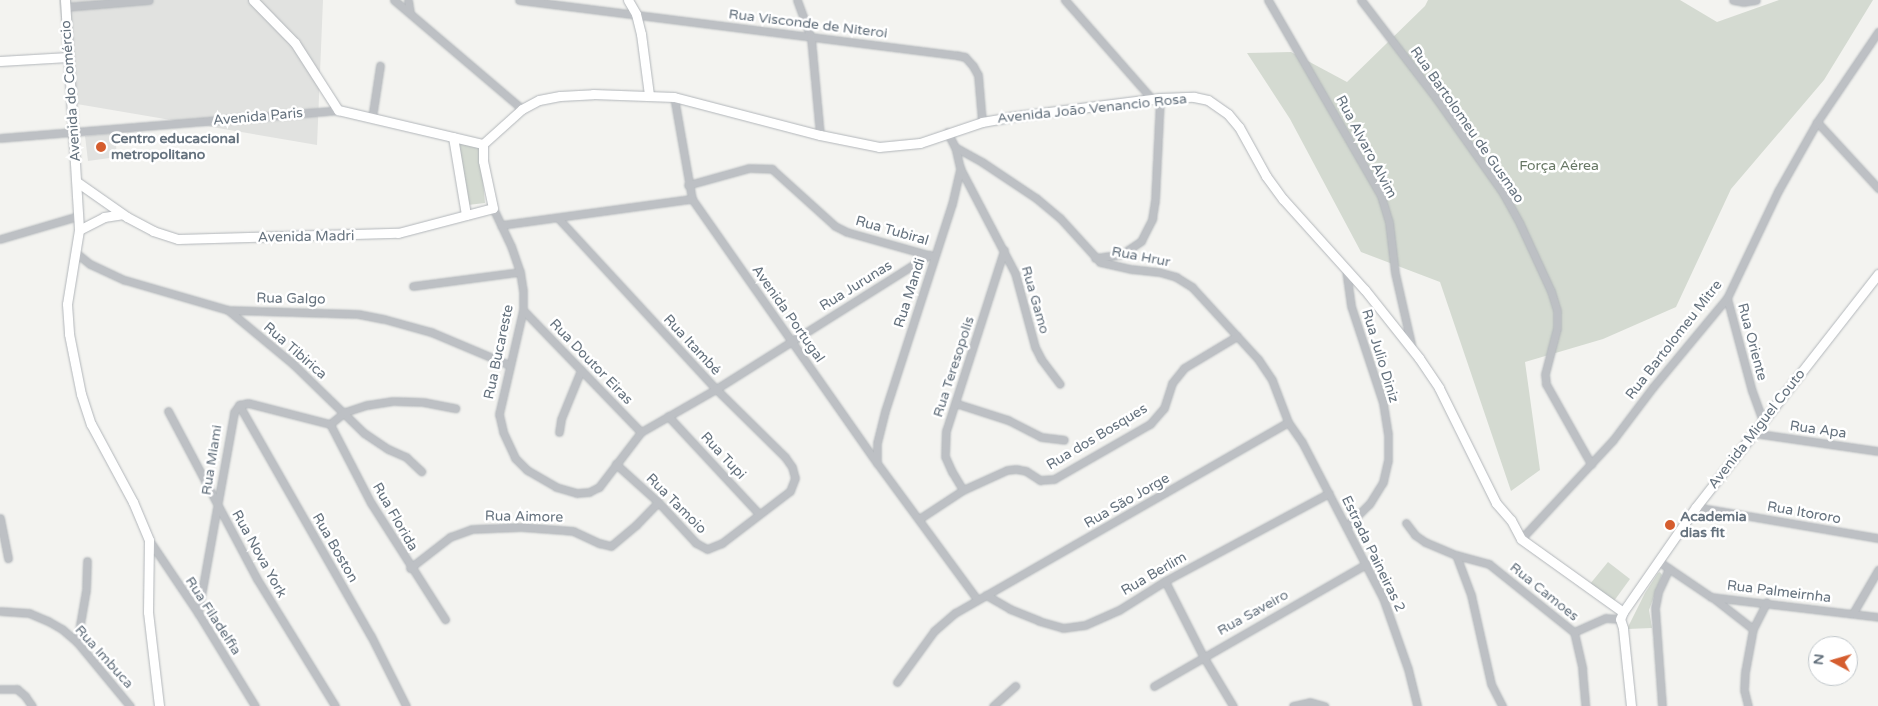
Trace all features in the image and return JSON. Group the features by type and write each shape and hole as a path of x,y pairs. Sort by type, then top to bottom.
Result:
{"main road":[{"path":"253,0 295,43 338,110"},
{"path":"628,0 636,14 642,34 649,95"},
{"name":"Avenida do Comércio","path":"65,3 79,230 67,304 69,334 81,394 91,424 133,502 149,540"},
{"path":"0,61 68,57"},
{"name":"Avenida João Venancio Rosa","path":"483,144 522,109 539,100 560,96 593,94 674,97 820,135 879,147 920,143 947,132 982,122 1156,99 1194,97 1208,100 1221,106 1239,128 1266,176 1283,199 1365,290 1412,348 1439,388 1486,483 1521,539 1622,615"},
{"name":"Avenida Paris","path":"338,110 483,144"},
{"path":"453,137 466,215"},
{"path":"483,144 483,161 493,208"},
{"name":"Avenida do Comércio","path":"76,182 122,214"},
{"name":"Avenida Madri","path":"122,214 166,236 194,239 398,233 493,208"},
{"path":"79,230 104,217 122,214"},
{"name":"Avenida Miguel Couto","path":"1622,615 1696,507 1878,274"},
{"path":"149,540 148,612 159,706"},
{"path":"1622,615 1631,706"}],"street":[{"path":"65,3 149,0"},
{"path":"394,0 522,109"},
{"path":"408,0 410,13"},
{"name":"Rua Visconde de Niteroi","path":"519,0 965,58 973,66 978,76 982,122"},
{"path":"797,0 811,38 820,135"},
{"path":"1065,0 1156,99 1155,200 1152,219 1141,240 1122,254 1094,258"},
{"name":"Rua Alvaro Alvim","path":"1268,0 1381,196 1389,222 1395,273 1412,348"},
{"name":"Rua Bartolomeu de Gusmao","path":"1361,0 1436,98 1492,177 1520,224 1551,291 1557,311 1557,328 1545,374 1546,384 1591,464"},
{"path":"1733,0 1743,2 1756,0"},
{"name":"Rua Bartolomeu Mitre","path":"1521,539 1613,440 1652,387 1727,298 1778,191 1817,122 1878,32"},
{"path":"372,118 380,66"},
{"name":"Avenida Portugal","path":"674,97 688,185 692,199 877,463 977,599"},
{"name":"Avenida Paris","path":"0,138 338,110"},
{"path":"1817,122 1878,188"},
{"name":"Rua Mandi","path":"877,463 877,443 884,410 960,168 955,147 947,132"},
{"name":"Rua Hrur","path":"955,147 982,162 1036,198 1060,218 1094,258 1111,265 1176,277 1192,287 1258,358 1272,380 1288,422"},
{"name":"Rua Tubiral","path":"688,185 749,168 762,167 772,169 835,226 847,232 932,256"},
{"name":"Rua Gamo","path":"960,168 1004,250 1021,292 1035,347 1049,372 1060,384"},
{"path":"501,224 692,199"},
{"name":"Rua Bucareste","path":"493,208 520,272 523,291 522,310 499,414 508,444 515,458 527,470 556,488 577,493 589,492 599,487 642,432"},
{"path":"0,240 78,216"},
{"name":"Rua Itambé","path":"558,218 716,389 785,457 795,478 790,490 758,514"},
{"name":"Rua Teresopolis","path":"964,490 952,472 946,456 946,432 1004,250"},
{"name":"Rua Galgo","path":"75,252 90,264 125,280 228,310 358,314 384,319 431,332 509,365"},
{"name":"Rua Jurunas","path":"642,432 716,389 932,256"},
{"name":"Rua Julio Diniz","path":"1346,270 1351,306 1383,403 1388,434 1388,460 1383,482 1369,504 1347,526"},
{"path":"413,286 520,272"},
{"name":"Rua Oriente","path":"1727,298 1752,391 1763,422"},
{"name":"Rua Tibirica","path":"228,310 345,412 364,433 406,458 421,471"},
{"name":"Rua Doutor Eiras","path":"522,310 642,432"},
{"name":"Rua dos Bosques","path":"918,519 964,490 997,473 1016,469 1026,471 1040,480 1054,479 1150,424 1164,408 1172,383 1184,368 1237,336"},
{"path":"558,432 561,419 581,370"},
{"path":"239,406 248,403 330,424 345,412 367,405 392,401 423,402 455,408"},
{"path":"955,403 1008,420 1041,437 1064,440"},
{"name":"Rua Miami","path":"198,613 231,420 239,406"},
{"name":"Rua Boston","path":"239,406 371,636 406,706"},
{"name":"Rua Nova York","path":"168,411 257,579 334,706"},
{"name":"Rua Tupi","path":"668,416 758,514"},
{"name":"Estrada Paineiras 2","path":"1288,422 1329,493 1366,564 1393,625 1408,668 1417,706"},
{"name":"Rua São Jorge","path":"897,682 934,631 955,613 1288,422"},
{"name":"Rua Florida","path":"330,424 371,504 410,568 445,619"},
{"name":"Rua Apa","path":"1753,433 1878,451"},
{"name":"Rua Tamoio","path":"616,464 658,502 696,543 708,549 722,542 758,514"},
{"name":"Rua Berlim","path":"986,595 1010,610 1039,621 1063,628 1085,625 1119,610 1164,581 1329,493"},
{"name":"Rua Aimore","path":"410,568 450,537 472,529 521,527 567,530 611,546 658,502"},
{"name":"Rua Itororo","path":"1696,507 1878,538"},
{"path":"0,518 8,558"},
{"name":"Rua Camoes","path":"1406,523 1415,535 1426,542 1456,555 1489,564 1574,632 1582,668 1585,706"},
{"name":"Rua Filadelfia","path":"149,540 198,613 255,706"},
{"path":"1456,555 1471,595 1491,684 1502,706"},
{"path":"77,642 86,590 87,561"},
{"name":"Rua Palmeirnha","path":"1658,561 1711,597 1768,602 1878,617"},
{"name":"Rua Saveiro","path":"1154,686 1202,656 1366,564"},
{"path":"1662,706 1655,608 1658,592 1669,568"},
{"path":"1853,613 1878,570"},
{"path":"1164,581 1202,656 1233,706"},
{"path":"1711,597 1753,629"},
{"path":"1748,706 1744,690 1745,672 1753,629 1768,602"},
{"name":"Rua Imbuca","path":"0,611 30,613 48,620 77,642 130,706"},
{"path":"1574,632 1606,618 1622,615"},
{"path":"993,706 1015,686"},
{"path":"0,689 17,689 32,706"},
{"path":"1293,706 1310,702 1324,706"}],"shaded area":[{"path":"59,0 323,0 317,145 71,103"},
{"name":"Centro educacional metropolitano","path":"115,133 117,157 88,161 85,136"}],"green space":[{"name":"Força Aérea","path":"1428,0 1680,0 1717,22 1779,0 1873,0 1824,80 1731,189 1676,307 1603,339 1525,362 1540,470 1511,491 1440,282 1361,252 1290,119 1247,53 1291,52 1347,82 1425,6"},
{"path":"458,143 480,148 485,203 468,205"},
{"path":"1608,562 1630,579 1614,601 1590,584"},
{"path":"1660,572 1662,575 1649,610 1652,628 1627,629 1645,593"}],"place":[{"name":"Centro educacional metropolitano","path":"101,147"},
{"name":"Academia dias fit","path":"1670,525"}]}
